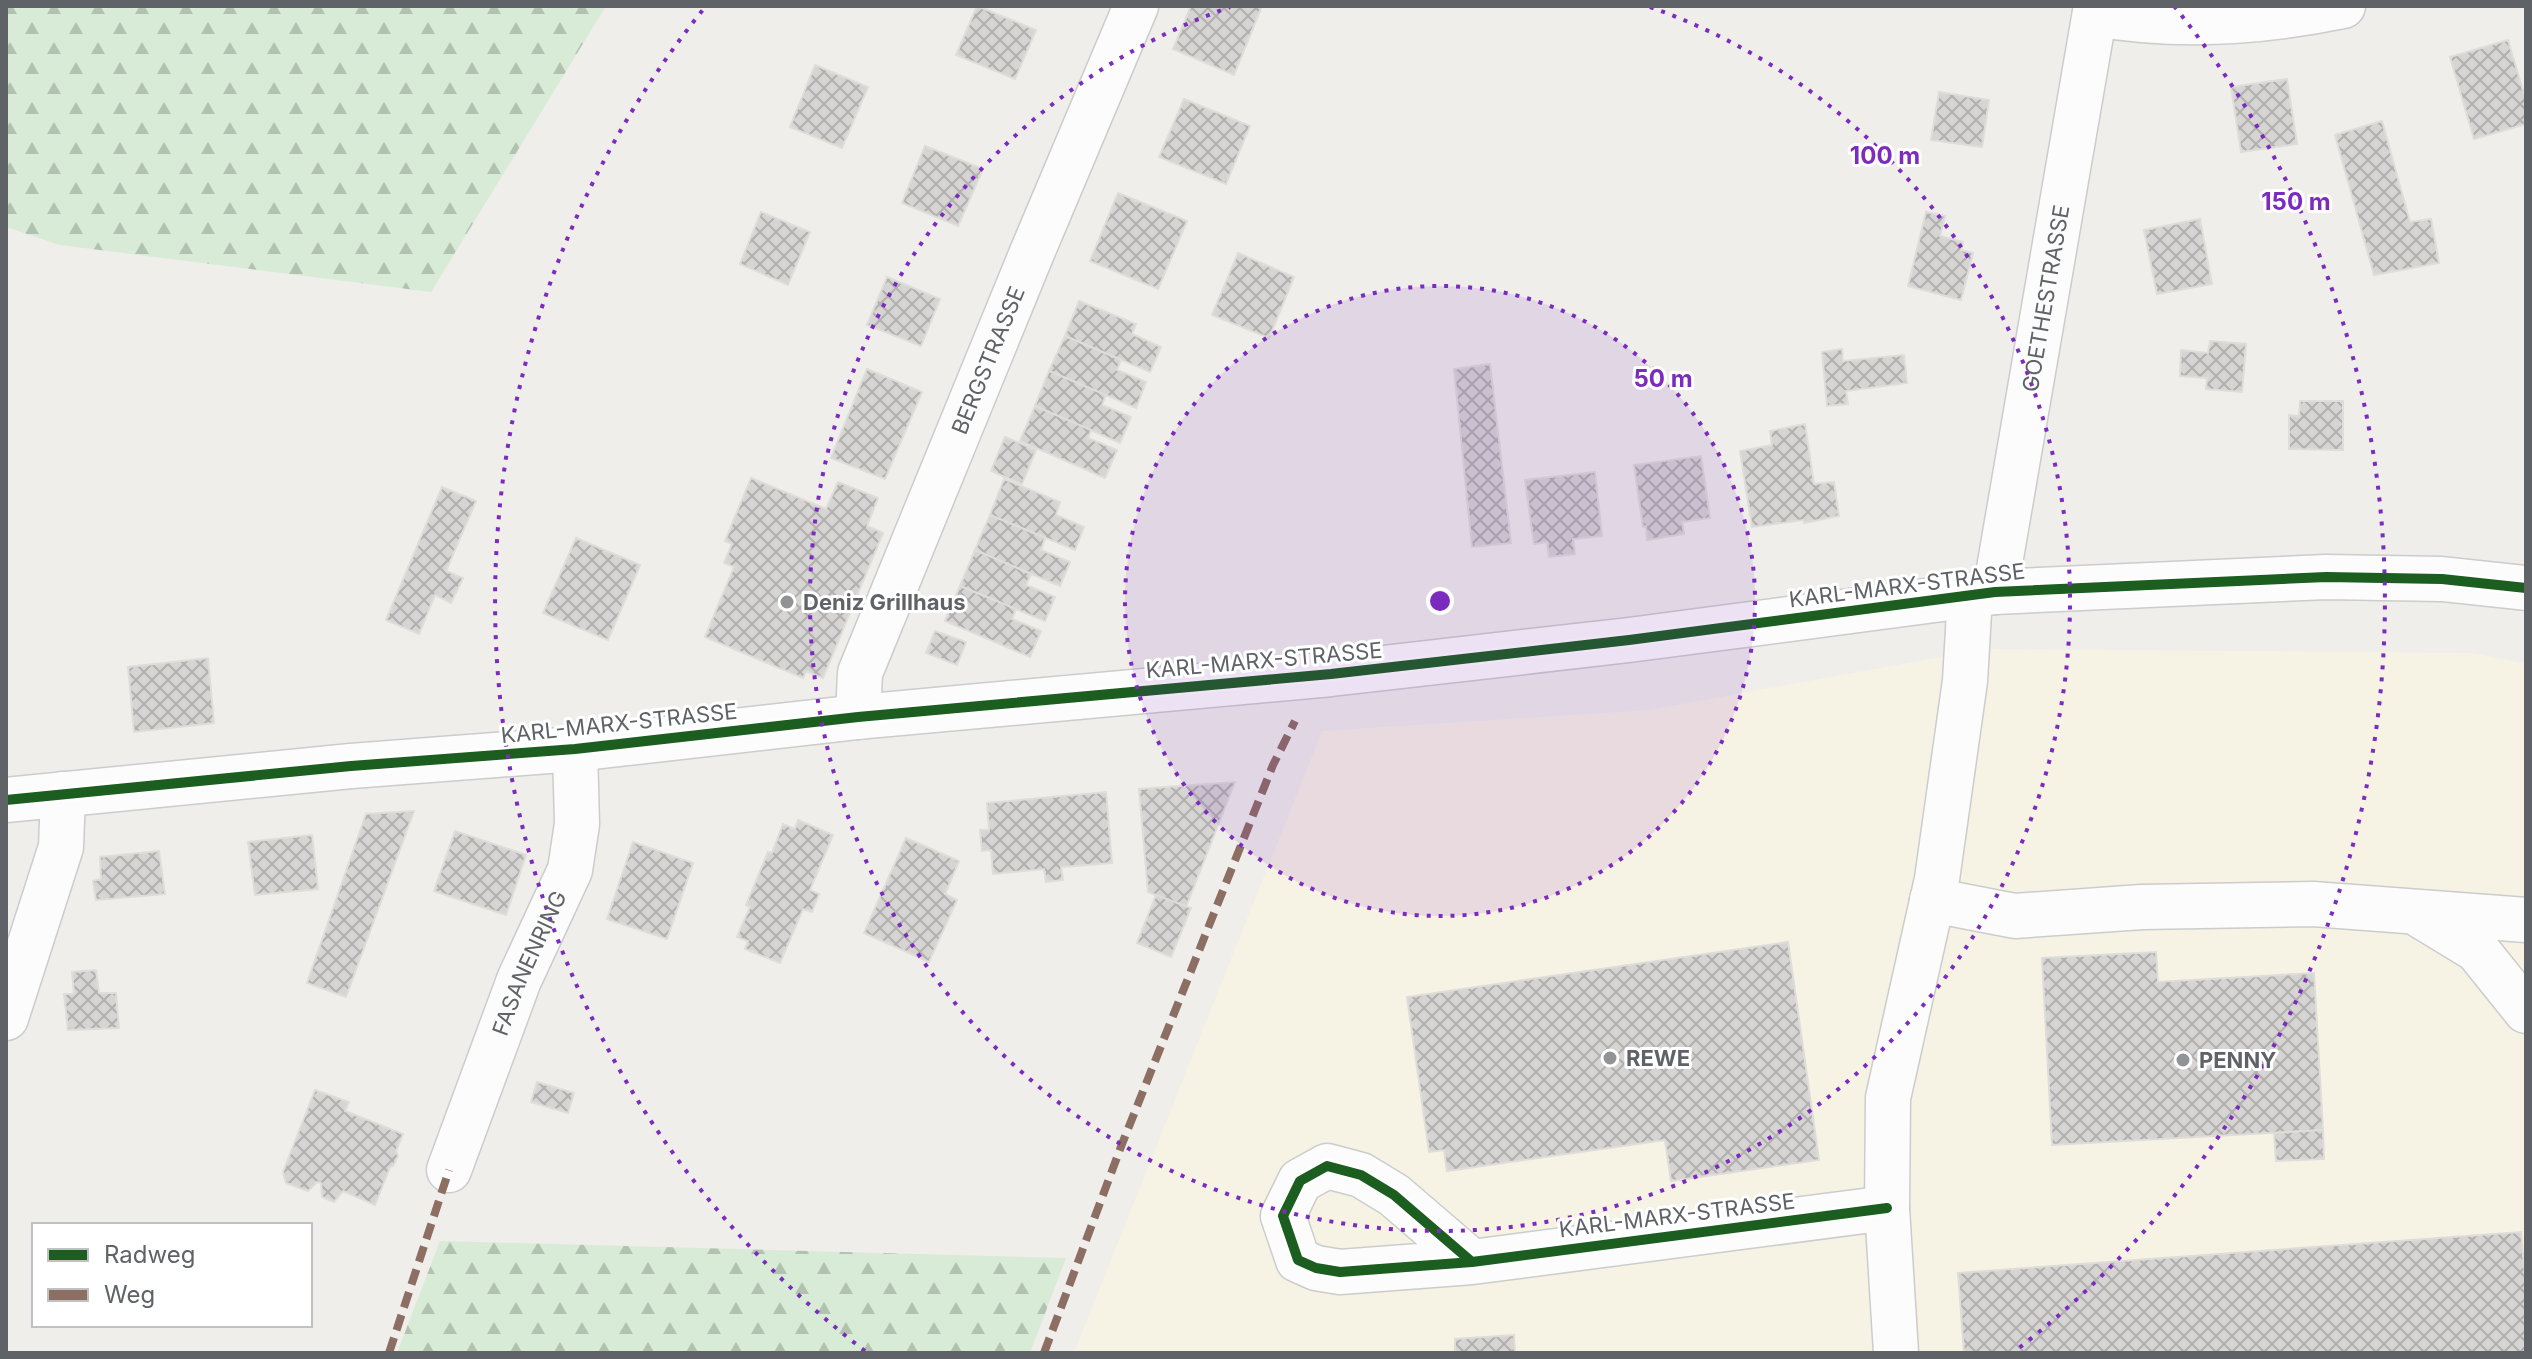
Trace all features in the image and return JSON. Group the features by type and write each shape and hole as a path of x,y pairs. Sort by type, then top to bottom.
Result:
{"street":[{"name":"BERGSTRASSE","path":"858,717 860,673 992,347 1136,6"},
{"path":"2096,10 2141,22 2190,23 2298,15 2343,6"},
{"name":"GOETHESTRASSE","path":"1983,594 2096,10"},
{"name":"KARL-MARX-STRASSE","path":"6,800 351,766 575,749 858,717 1345,673 1983,594 2326,577 2442,579 2526,588"},
{"name":"KARL-MARX-STRASSE","path":"1896,1353 1887,1208 1888,1098 1932,900 1965,681 1983,594"},
{"name":"FASANENRING","path":"449,1170 519,980 570,870 577,824 575,749"},
{"path":"6,1018 61,847 63,794"},
{"path":"1932,900 2015,916 2142,907 2313,904 2526,920"},
{"path":"2416,912 2477,950 2526,1011"},
{"name":"KARL-MARX-STRASSE","path":"1472,1262 1887,1208"}],"shaded area":[{"path":"1987,649 2472,653 2526,664 2526,1353 1074,1353 1322,731 1648,710"}],"green space":[{"path":"6,6 606,6 431,292 60,245 6,227"},
{"path":"440,1241 1066,1258 1030,1353 397,1353"}],"building":[{"path":"977,6 1036,30 1015,79 956,55"},
{"path":"1191,6 1262,6 1234,75 1173,49"},
{"path":"2508,40 2526,101 2526,124 2474,139 2450,57"},
{"path":"815,65 868,87 842,148 790,127"},
{"path":"2287,79 2297,144 2241,152 2231,87"},
{"path":"1939,92 1989,100 1982,147 1931,140"},
{"path":"1184,99 1250,126 1226,184 1159,157"},
{"path":"2382,121 2410,222 2431,219 2439,263 2374,275 2335,135"},
{"path":"925,146 983,169 958,226 902,203"},
{"path":"1118,193 1187,221 1158,289 1090,261"},
{"path":"761,212 810,232 788,285 740,264"},
{"path":"1926,212 1945,216 1940,236 1963,242 1961,250 1973,253 1961,300 1908,286"},
{"path":"2200,219 2212,284 2157,294 2144,230"},
{"path":"1238,253 1294,277 1269,338 1212,315"},
{"path":"887,277 940,299 921,346 867,325"},
{"path":"1079,301 1136,324 1132,334 1161,347 1150,372 1065,336"},
{"path":"1065,336 1121,360 1117,370 1146,382 1136,408 1049,371"},
{"path":"2210,341 2246,344 2242,392 2206,389 2207,378 2180,376 2181,350 2208,353"},
{"path":"1842,349 1843,361 1904,355 1907,383 1846,391 1848,404 1827,406 1822,352"},
{"path":"1490,364 1511,543 1472,547 1454,369"},
{"path":"867,369 922,392 885,479 831,458"},
{"path":"1049,371 1106,395 1102,405 1131,417 1120,443 1035,406"},
{"path":"2300,401 2343,401 2343,450 2289,449 2289,415 2299,416"},
{"path":"1035,406 1091,430 1088,438 1117,450 1105,478 1020,441"},
{"path":"1805,424 1814,484 1834,482 1839,516 1804,523 1803,520 1752,527 1740,451 1772,445 1770,431"},
{"path":"1005,437 1036,450 1022,484 991,471"},
{"path":"1701,456 1710,518 1682,522 1684,534 1647,540 1634,465"},
{"path":"1595,472 1602,536 1573,539 1575,554 1549,557 1547,542 1534,544 1525,480"},
{"name":"Deniz Grillhaus","path":"751,478 826,509 838,482 878,498 867,526 883,533 823,678 806,671 803,678 705,637 734,567 724,563 732,544 725,541"},
{"path":"1004,479 1060,502 1056,515 1084,527 1075,550 990,515"},
{"path":"442,487 476,501 446,571 463,578 451,603 435,595 419,634 386,620"},
{"path":"990,515 1045,538 1041,550 1070,562 1060,586 975,550"},
{"path":"576,538 640,565 608,640 543,613"},
{"path":"975,550 1031,574 1026,585 1055,597 1045,621 960,586"},
{"path":"960,586 1016,609 1012,619 1041,631 1030,657 945,621"},
{"path":"935,631 966,642 957,665 926,653"},
{"path":"208,658 214,723 134,732 128,667"},
{"path":"1235,782 1186,907 1148,892 1139,789"},
{"path":"1106,792 1112,863 1061,867 1063,880 1046,882 1044,869 993,874 991,850 982,851 980,830 989,830 987,803"},
{"path":"414,811 346,997 307,983 366,814"},
{"path":"798,820 833,835 810,890 819,894 812,912 803,909 780,963 745,949 748,941 737,937 750,907 746,905 768,852 772,853 783,824 795,829"},
{"path":"455,831 526,855 506,915 434,891"},
{"path":"312,835 318,889 255,895 248,842"},
{"path":"906,838 959,861 945,894 957,900 929,962 864,933"},
{"path":"633,842 693,863 667,939 607,919"},
{"path":"159,851 165,894 96,900 93,881 101,879 100,857"},
{"path":"1156,895 1191,908 1171,957 1137,943"},
{"name":"REWE","path":"1788,942 1819,1160 1671,1181 1665,1140 1447,1171 1444,1150 1429,1152 1407,997"},
{"name":"PENNY","path":"2156,952 2158,982 2314,973 2323,1130 2052,1145 2042,958"},
{"path":"96,970 99,993 116,993 119,1028 68,1030 64,994 74,994 72,972"},
{"path":"537,1082 574,1093 568,1113 531,1102"},
{"path":"315,1090 349,1102 345,1111 403,1134 396,1151 398,1156 390,1167 375,1205 343,1191 334,1202 322,1197 321,1183 317,1182 308,1191 286,1183 283,1172"},
{"path":"2323,1130 2324,1159 2276,1161 2274,1133"},
{"path":"2521,1232 2526,1288 2526,1353 1964,1353 1958,1273"},
{"path":"1514,1335 1515,1353 1455,1353 1455,1339"}],"marked path":[{"path":"1044,1353 1122,1144 1273,765 1295,721"},
{"path":"389,1353 449,1170"}],"cycle path":[{"path":"6,800 351,766 575,749 858,717 1331,674 1629,640 1995,592 2326,577 2442,579 2526,588"},
{"path":"1472,1262 1340,1272 1316,1268 1298,1260 1283,1216 1300,1181 1327,1166 1361,1175 1394,1195 1472,1262 1887,1208"}],"place":[{"name":"Deniz Grillhaus","path":"787,602"},
{"name":"REWE","path":"1610,1058"},
{"name":"PENNY","path":"2183,1060"}]}
